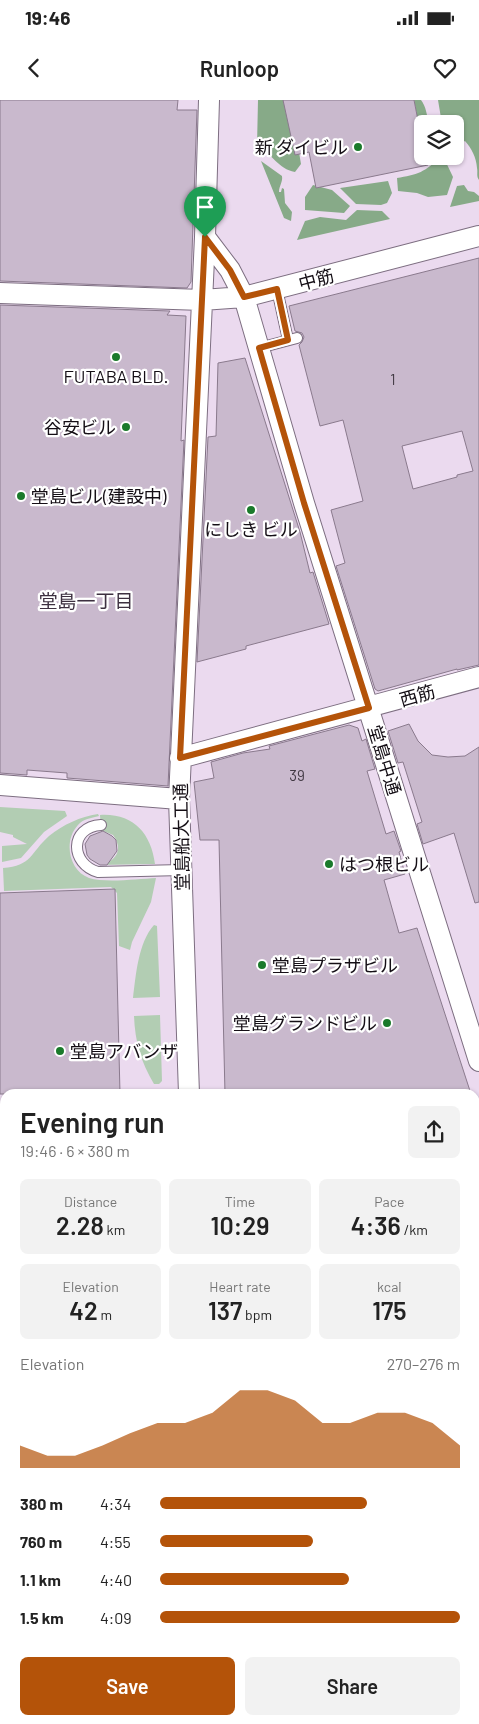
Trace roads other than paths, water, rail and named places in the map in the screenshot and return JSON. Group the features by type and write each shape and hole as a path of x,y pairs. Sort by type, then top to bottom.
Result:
{"street":[{"name":"堂島船大工通","path":"189,1089 179,799 205,237 209,100"},
{"name":"中筋","path":"0,293 202,300 244,297 479,236"},
{"name":"堂島中通","path":"205,237 230,270 244,297 304,503 479,1062"},
{"name":"西筋","path":"180,758 479,677"},
{"path":"0,785 179,799"}],"lane":[{"path":"259,348 293,339 277,289"},
{"path":"101,825 94,825 84,830 77,841 80,859 89,870 98,872 182,870"}],"place":[{"name":"新 ダイビル","path":"358,147"},
{"name":"FUTABA BLD.","path":"116,357"},
{"name":"谷安ビル","path":"126,427"},
{"name":"堂島ビル(建設中)","path":"21,496"},
{"name":"にしき ビル","path":"251,510"},
{"name":"はつ根ビル","path":"329,864"},
{"name":"堂島プラザビル","path":"262,965"},
{"name":"堂島グランドビル","path":"387,1023"},
{"name":"堂島アバンザ","path":"60,1051"}],"district":[{"name":"堂島一丁目","path":"86,600"}]}
